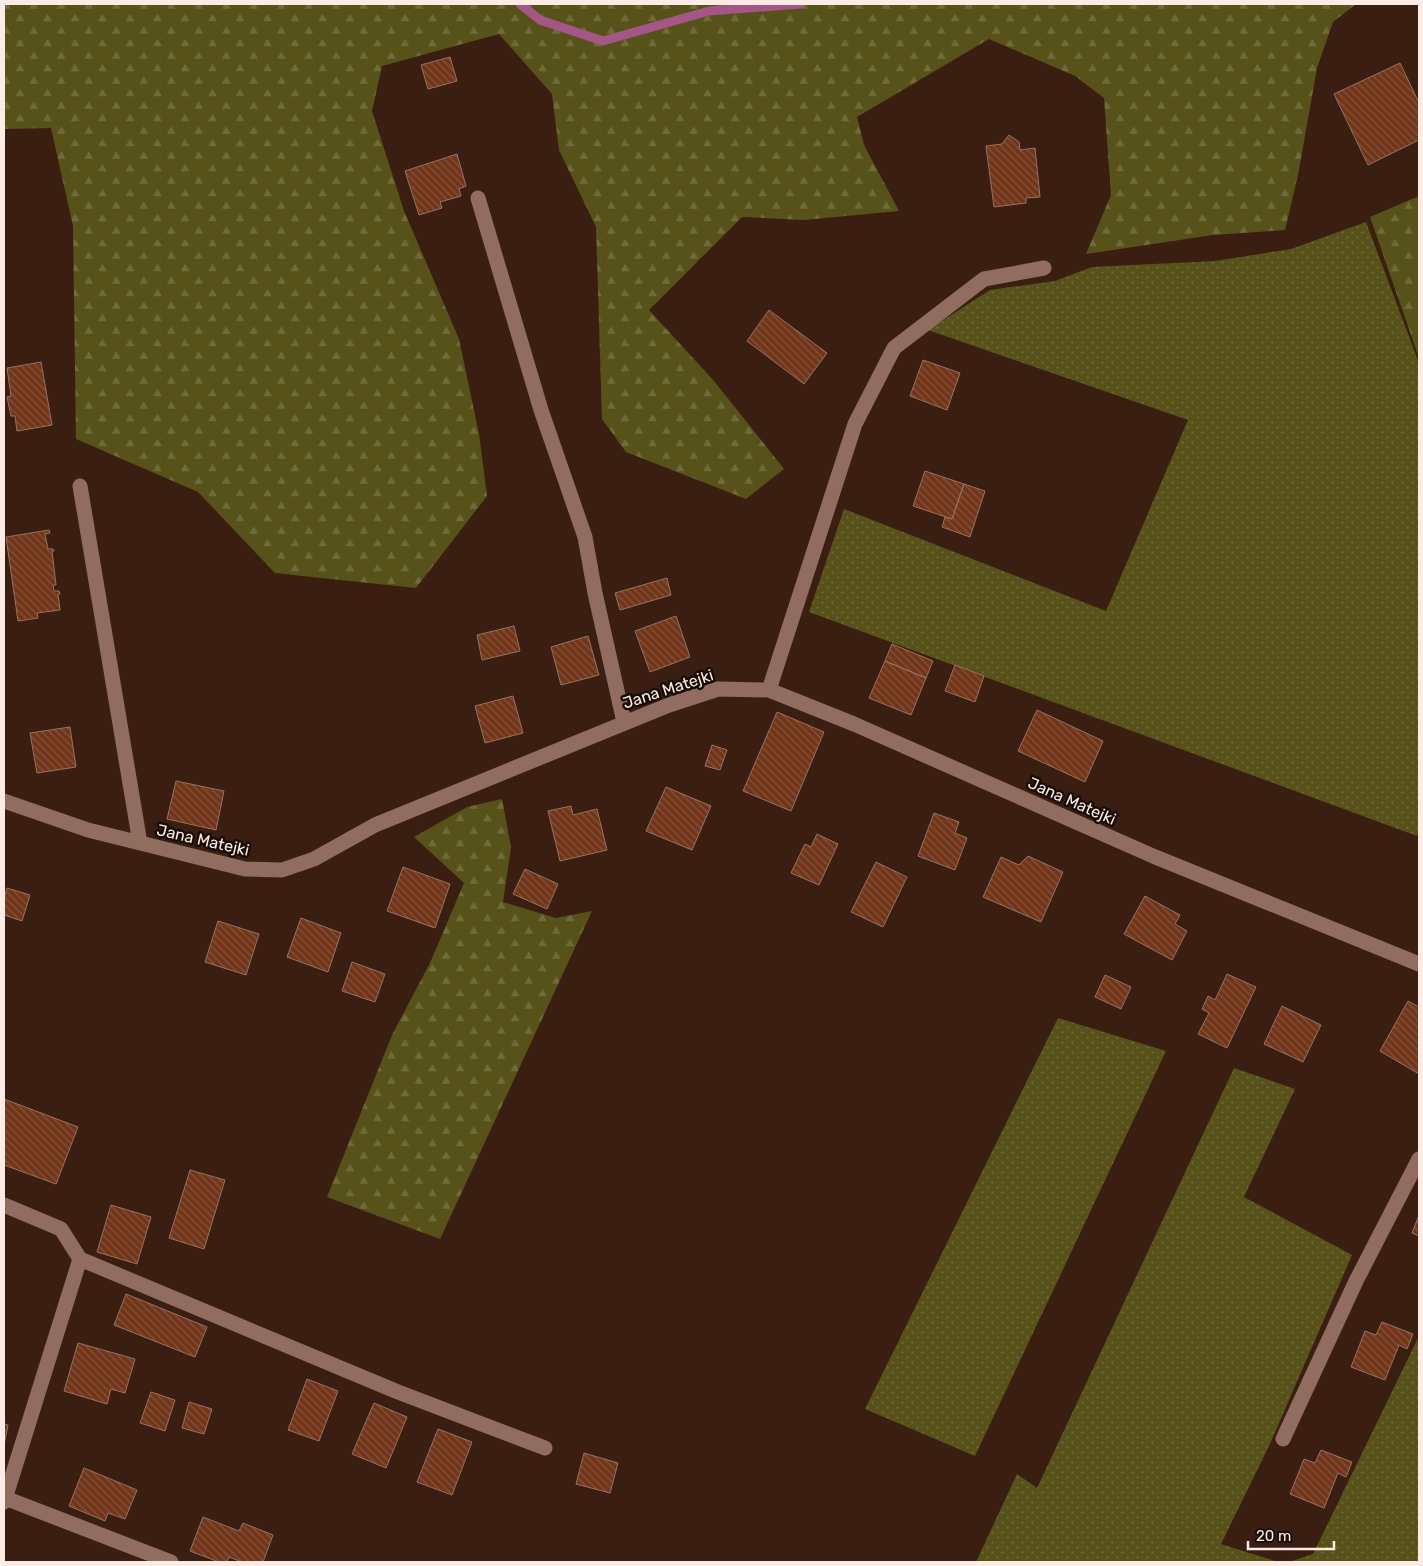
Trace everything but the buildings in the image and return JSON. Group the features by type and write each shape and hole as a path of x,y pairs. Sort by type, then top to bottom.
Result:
{"street":[{"path":"478,198 541,410 584,536 624,722"},
{"path":"769,690 855,424 894,348 984,279 1044,268"},
{"path":"80,486 140,843"},
{"name":"Jana Matejki","path":"4,801 88,830 140,843 245,869 282,870 314,859 375,825 624,722 718,689 769,690 854,724 1153,856 1419,964"},
{"path":"1283,1439 1356,1281 1419,1159"},
{"path":"4,1205 61,1229 80,1259 398,1392 545,1448"},
{"path":"80,1259 4,1500 171,1562"}],"green space":[{"path":"4,4 1356,4 1333,22 1317,68 1298,175 1285,230 1213,235 1086,254 1111,195 1104,98 1075,76 989,39 857,117 864,145 899,211 804,220 742,217 649,310 714,381 784,469 746,499 626,452 602,419 596,227 559,150 552,94 499,34 382,66 372,111 404,211 459,339 479,434 487,496 416,588 275,573 198,492 76,439 73,226 51,128 4,129"},
{"path":"1419,196 1419,358 1370,217"},
{"path":"1366,222 1419,363 1419,832 1417,836 809,612 844,509 1106,611 1188,420 928,330 990,290 1055,281 1092,267 1215,261 1291,249"},
{"path":"502,799 511,847 503,902 556,918 592,911 440,1239 327,1197 392,1035 430,963 464,883 414,837 467,807"},
{"path":"1058,1018 1166,1051 975,1456 865,1409"},
{"path":"1234,1068 1295,1089 1244,1197 1352,1255 1269,1446 1221,1544 1278,1562 976,1562 1017,1474 1037,1488"},
{"path":"1419,1336 1419,1562 1289,1562 1313,1554"}],"waterway":[{"path":"520,4 540,20 603,41 709,11 800,4"}]}
